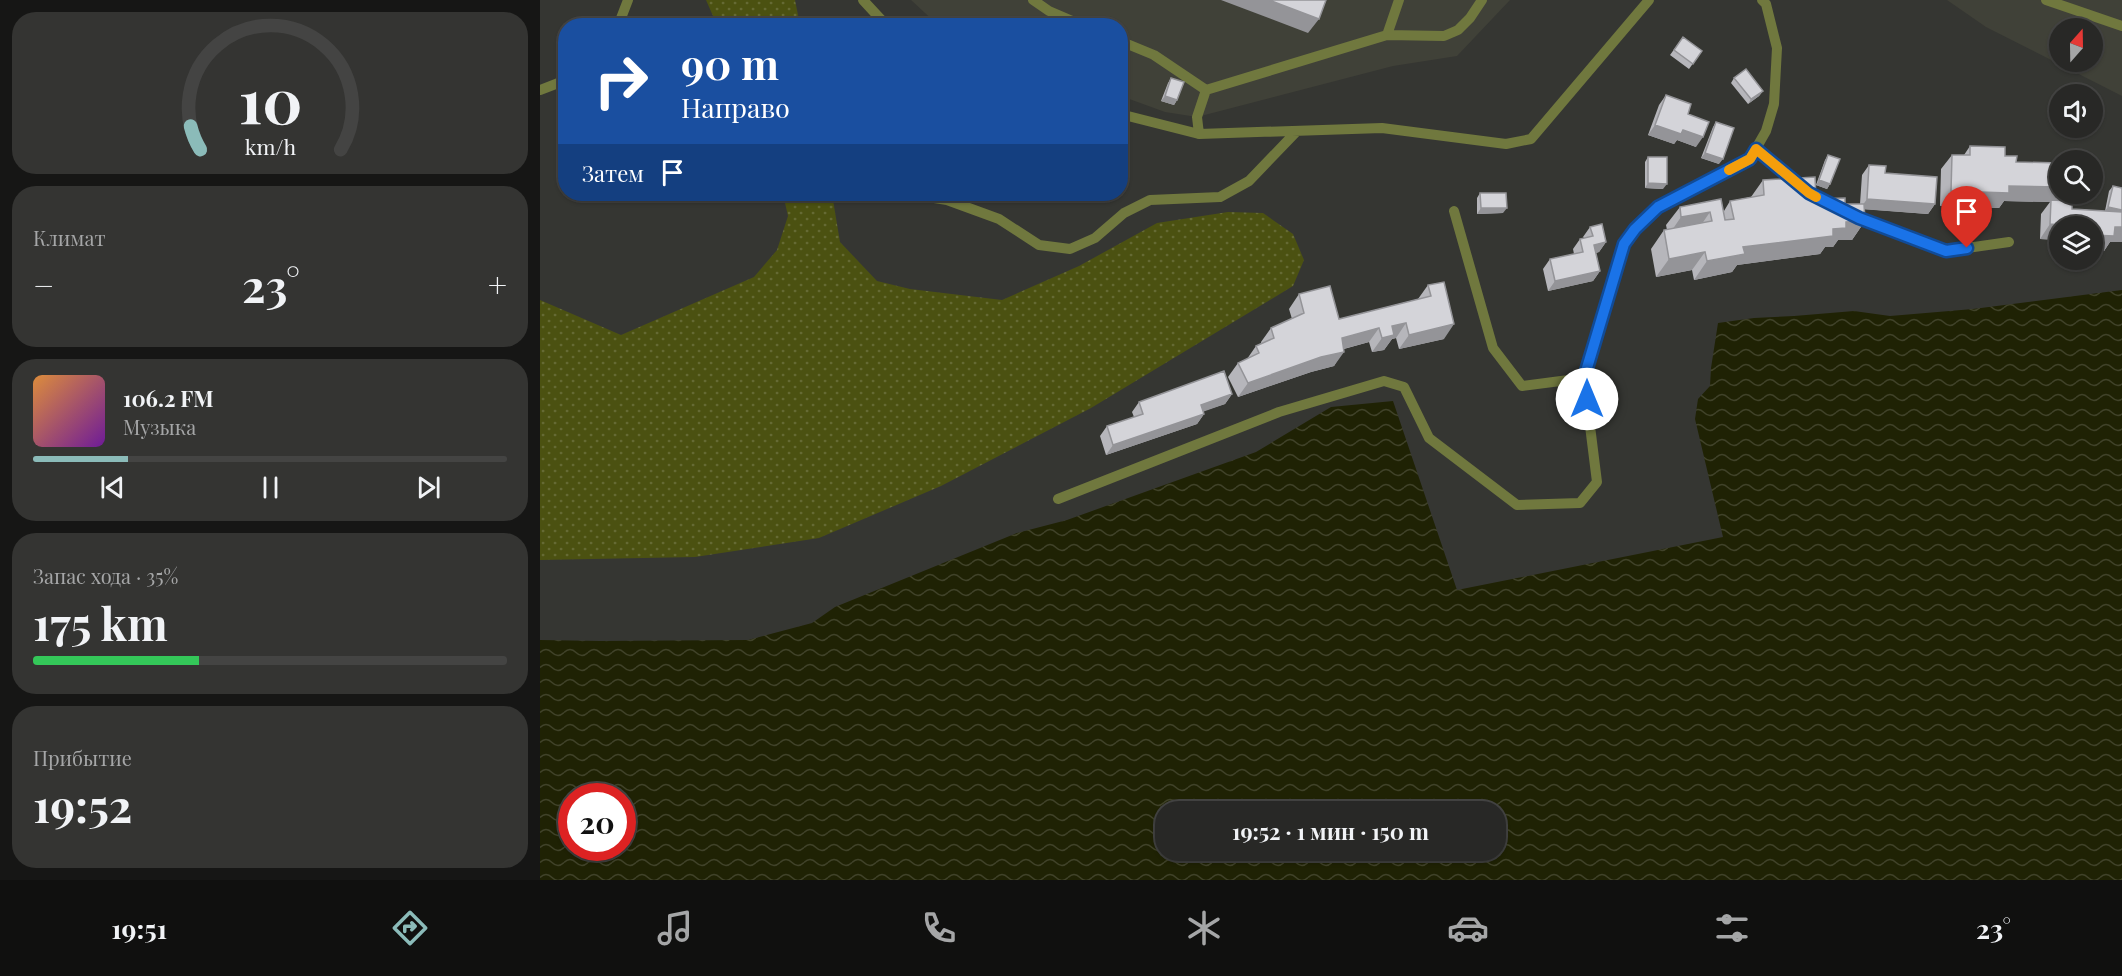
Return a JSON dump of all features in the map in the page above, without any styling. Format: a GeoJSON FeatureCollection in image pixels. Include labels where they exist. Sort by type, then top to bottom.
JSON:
{"type":"FeatureCollection","features":[{"type":"Feature","properties":{"kind":"lane"},"geometry":{"type":"LineString","coordinates":[[621,18],[628,0]]}},
{"type":"Feature","properties":{"kind":"lane"},"geometry":{"type":"LineString","coordinates":[[862,0],[879,18]]}},
{"type":"Feature","properties":{"kind":"lane"},"geometry":{"type":"LineString","coordinates":[[1033,0],[1049,11],[1065,18]]}},
{"type":"Feature","properties":{"kind":"lane"},"geometry":{"type":"LineString","coordinates":[[1387,35],[1399,0]]}},
{"type":"Feature","properties":{"kind":"lane"},"geometry":{"type":"LineString","coordinates":[[1206,90],[1387,35],[1444,36],[1458,30],[1470,18],[1482,0]]}},
{"type":"Feature","properties":{"kind":"lane"},"geometry":{"type":"LineString","coordinates":[[1128,116],[1199,134],[1382,128],[1506,144],[1531,139],[1649,0]]}},
{"type":"Feature","properties":{"kind":"lane"},"geometry":{"type":"LineString","coordinates":[[1058,499],[1280,412],[1384,381],[1404,387],[1429,438],[1517,505],[1580,503],[1597,482],[1584,378],[1624,244],[1635,229],[1658,207],[1750,159],[1766,131],[1774,104],[1777,48],[1767,4],[1762,0]]}},
{"type":"Feature","properties":{"kind":"lane"},"geometry":{"type":"LineString","coordinates":[[2046,0],[2122,26]]}},
{"type":"Feature","properties":{"kind":"lane"},"geometry":{"type":"LineString","coordinates":[[1128,44],[1154,55],[1206,90]]}},
{"type":"Feature","properties":{"kind":"lane"},"geometry":{"type":"LineString","coordinates":[[540,90],[558,83]]}},
{"type":"Feature","properties":{"kind":"lane"},"geometry":{"type":"LineString","coordinates":[[1199,134],[1197,117],[1206,90]]}},
{"type":"Feature","properties":{"kind":"lane"},"geometry":{"type":"LineString","coordinates":[[950,201],[999,219],[1039,245],[1071,249],[1095,238],[1124,213],[1150,200],[1220,197],[1249,181],[1297,131]]}},
{"type":"Feature","properties":{"kind":"lane"},"geometry":{"type":"LineString","coordinates":[[1756,149],[1809,193],[1859,218],[1946,251],[2009,242]]}},
{"type":"Feature","properties":{"kind":"lane"},"geometry":{"type":"LineString","coordinates":[[1454,211],[1493,348],[1522,386],[1584,378]]}},
{"type":"Feature","properties":{"kind":"shaded area"},"geometry":{"type":"Polygon","coordinates":[[[911,0],[1510,0],[1457,56],[1393,66],[1197,117],[1165,112],[1128,99],[1128,18],[930,18],[911,0]]]}},
{"type":"Feature","properties":{"kind":"shaded area"},"geometry":{"type":"Polygon","coordinates":[[[1947,0],[2122,0],[2122,96],[2103,86],[2103,84],[2098,84],[2075,72],[2103,72],[2103,18],[2049,18],[2049,59],[1986,27],[1947,0]]]}},
{"type":"Feature","properties":{"kind":"green space"},"geometry":{"type":"Polygon","coordinates":[[[706,0],[795,0],[799,18],[714,18],[706,0]]]}},
{"type":"Feature","properties":{"kind":"green space"},"geometry":{"type":"Polygon","coordinates":[[[785,201],[833,201],[840,242],[877,281],[910,289],[1002,300],[1079,266],[1157,223],[1228,212],[1263,213],[1293,234],[1304,260],[1293,286],[1091,408],[941,486],[819,538],[695,557],[540,560],[540,300],[621,335],[754,277],[777,250],[788,216],[785,201]]]}},
{"type":"Feature","properties":{"kind":"water"},"geometry":{"type":"Polygon","coordinates":[[[2122,290],[2122,880],[540,880],[540,640],[748,640],[812,623],[835,607],[1017,533],[1067,520],[1256,452],[1331,407],[1393,401],[1457,590],[1723,537],[1695,419],[1698,399],[1710,386],[1718,323],[1754,318],[1854,311],[1890,316],[1973,309],[2122,290]]]}},
{"type":"Feature","properties":{"kind":"building"},"geometry":{"type":"Polygon","coordinates":[[[1269,0],[1326,0],[1319,19],[1269,0]]]}},
{"type":"Feature","properties":{"kind":"building"},"geometry":{"type":"Polygon","coordinates":[[[1683,37],[1702,51],[1693,64],[1674,50],[1683,37]]]}},
{"type":"Feature","properties":{"kind":"building"},"geometry":{"type":"Polygon","coordinates":[[[1746,69],[1763,91],[1751,99],[1734,78],[1746,69]]]}},
{"type":"Feature","properties":{"kind":"building"},"geometry":{"type":"Polygon","coordinates":[[[1171,78],[1184,82],[1177,100],[1165,96],[1171,78]]]}},
{"type":"Feature","properties":{"kind":"building"},"geometry":{"type":"Polygon","coordinates":[[[1666,95],[1691,104],[1688,114],[1709,122],[1703,137],[1683,130],[1681,134],[1655,125],[1666,95]]]}},
{"type":"Feature","properties":{"kind":"building"},"geometry":{"type":"Polygon","coordinates":[[[1716,122],[1734,128],[1723,159],[1705,153],[1716,122]]]}},
{"type":"Feature","properties":{"kind":"building"},"geometry":{"type":"Polygon","coordinates":[[[1970,146],[2005,147],[2005,156],[2017,156],[2016,162],[2049,163],[2049,187],[2009,186],[2009,193],[1951,191],[1952,155],[1970,155],[1970,146]]]}},
{"type":"Feature","properties":{"kind":"building"},"geometry":{"type":"Polygon","coordinates":[[[1828,155],[1840,159],[1830,184],[1819,180],[1828,155]]]}},
{"type":"Feature","properties":{"kind":"building"},"geometry":{"type":"Polygon","coordinates":[[[1648,157],[1667,157],[1667,184],[1648,183],[1648,157]]]}},
{"type":"Feature","properties":{"kind":"building"},"geometry":{"type":"Polygon","coordinates":[[[1869,165],[1886,166],[1885,173],[1937,177],[1935,204],[1867,199],[1869,165]]]}},
{"type":"Feature","properties":{"kind":"building"},"geometry":{"type":"Polygon","coordinates":[[[1815,177],[1816,199],[1845,198],[1845,204],[1864,204],[1865,221],[1846,222],[1846,228],[1833,229],[1833,236],[1743,247],[1745,254],[1707,261],[1705,252],[1669,259],[1664,230],[1712,221],[1710,212],[1681,217],[1680,207],[1721,199],[1725,220],[1734,219],[1730,201],[1764,195],[1763,180],[1815,177]]]}},
{"type":"Feature","properties":{"kind":"building"},"geometry":{"type":"Polygon","coordinates":[[[2113,186],[2122,188],[2122,210],[2108,207],[2113,186]]]}},
{"type":"Feature","properties":{"kind":"building"},"geometry":{"type":"Polygon","coordinates":[[[1480,193],[1506,193],[1507,208],[1481,208],[1480,193]]]}},
{"type":"Feature","properties":{"kind":"building"},"geometry":{"type":"Polygon","coordinates":[[[2051,204],[2072,204],[2072,209],[2122,212],[2122,227],[2115,227],[2114,236],[2103,236],[2103,216],[2050,216],[2051,204]]]}},
{"type":"Feature","properties":{"kind":"building"},"geometry":{"type":"Polygon","coordinates":[[[1602,224],[1606,242],[1594,245],[1600,271],[1555,281],[1550,259],[1583,252],[1580,239],[1593,236],[1590,227],[1602,224]]]}},
{"type":"Feature","properties":{"kind":"building"},"geometry":{"type":"Polygon","coordinates":[[[1444,282],[1454,324],[1409,335],[1406,323],[1392,326],[1394,335],[1382,338],[1379,328],[1342,338],[1344,352],[1321,357],[1248,383],[1238,363],[1259,353],[1256,346],[1274,338],[1271,328],[1304,313],[1299,294],[1330,286],[1339,319],[1431,296],[1428,285],[1444,282]]]}},
{"type":"Feature","properties":{"kind":"building"},"geometry":{"type":"Polygon","coordinates":[[[1224,371],[1232,394],[1201,405],[1204,414],[1113,445],[1107,426],[1143,414],[1139,402],[1224,371]]]}},
{"type":"Feature","properties":{"kind":"slow traffic"},"geometry":{"type":"LineString","coordinates":[[1729,170],[1750,159],[1756,149],[1816,197]]}},
{"type":"Feature","properties":{"kind":"route"},"geometry":{"type":"LineString","coordinates":[[1587,399],[1584,378],[1624,244],[1635,229],[1658,207],[1750,159],[1756,149],[1809,193],[1859,218],[1946,251],[1967,248]]}}]}
